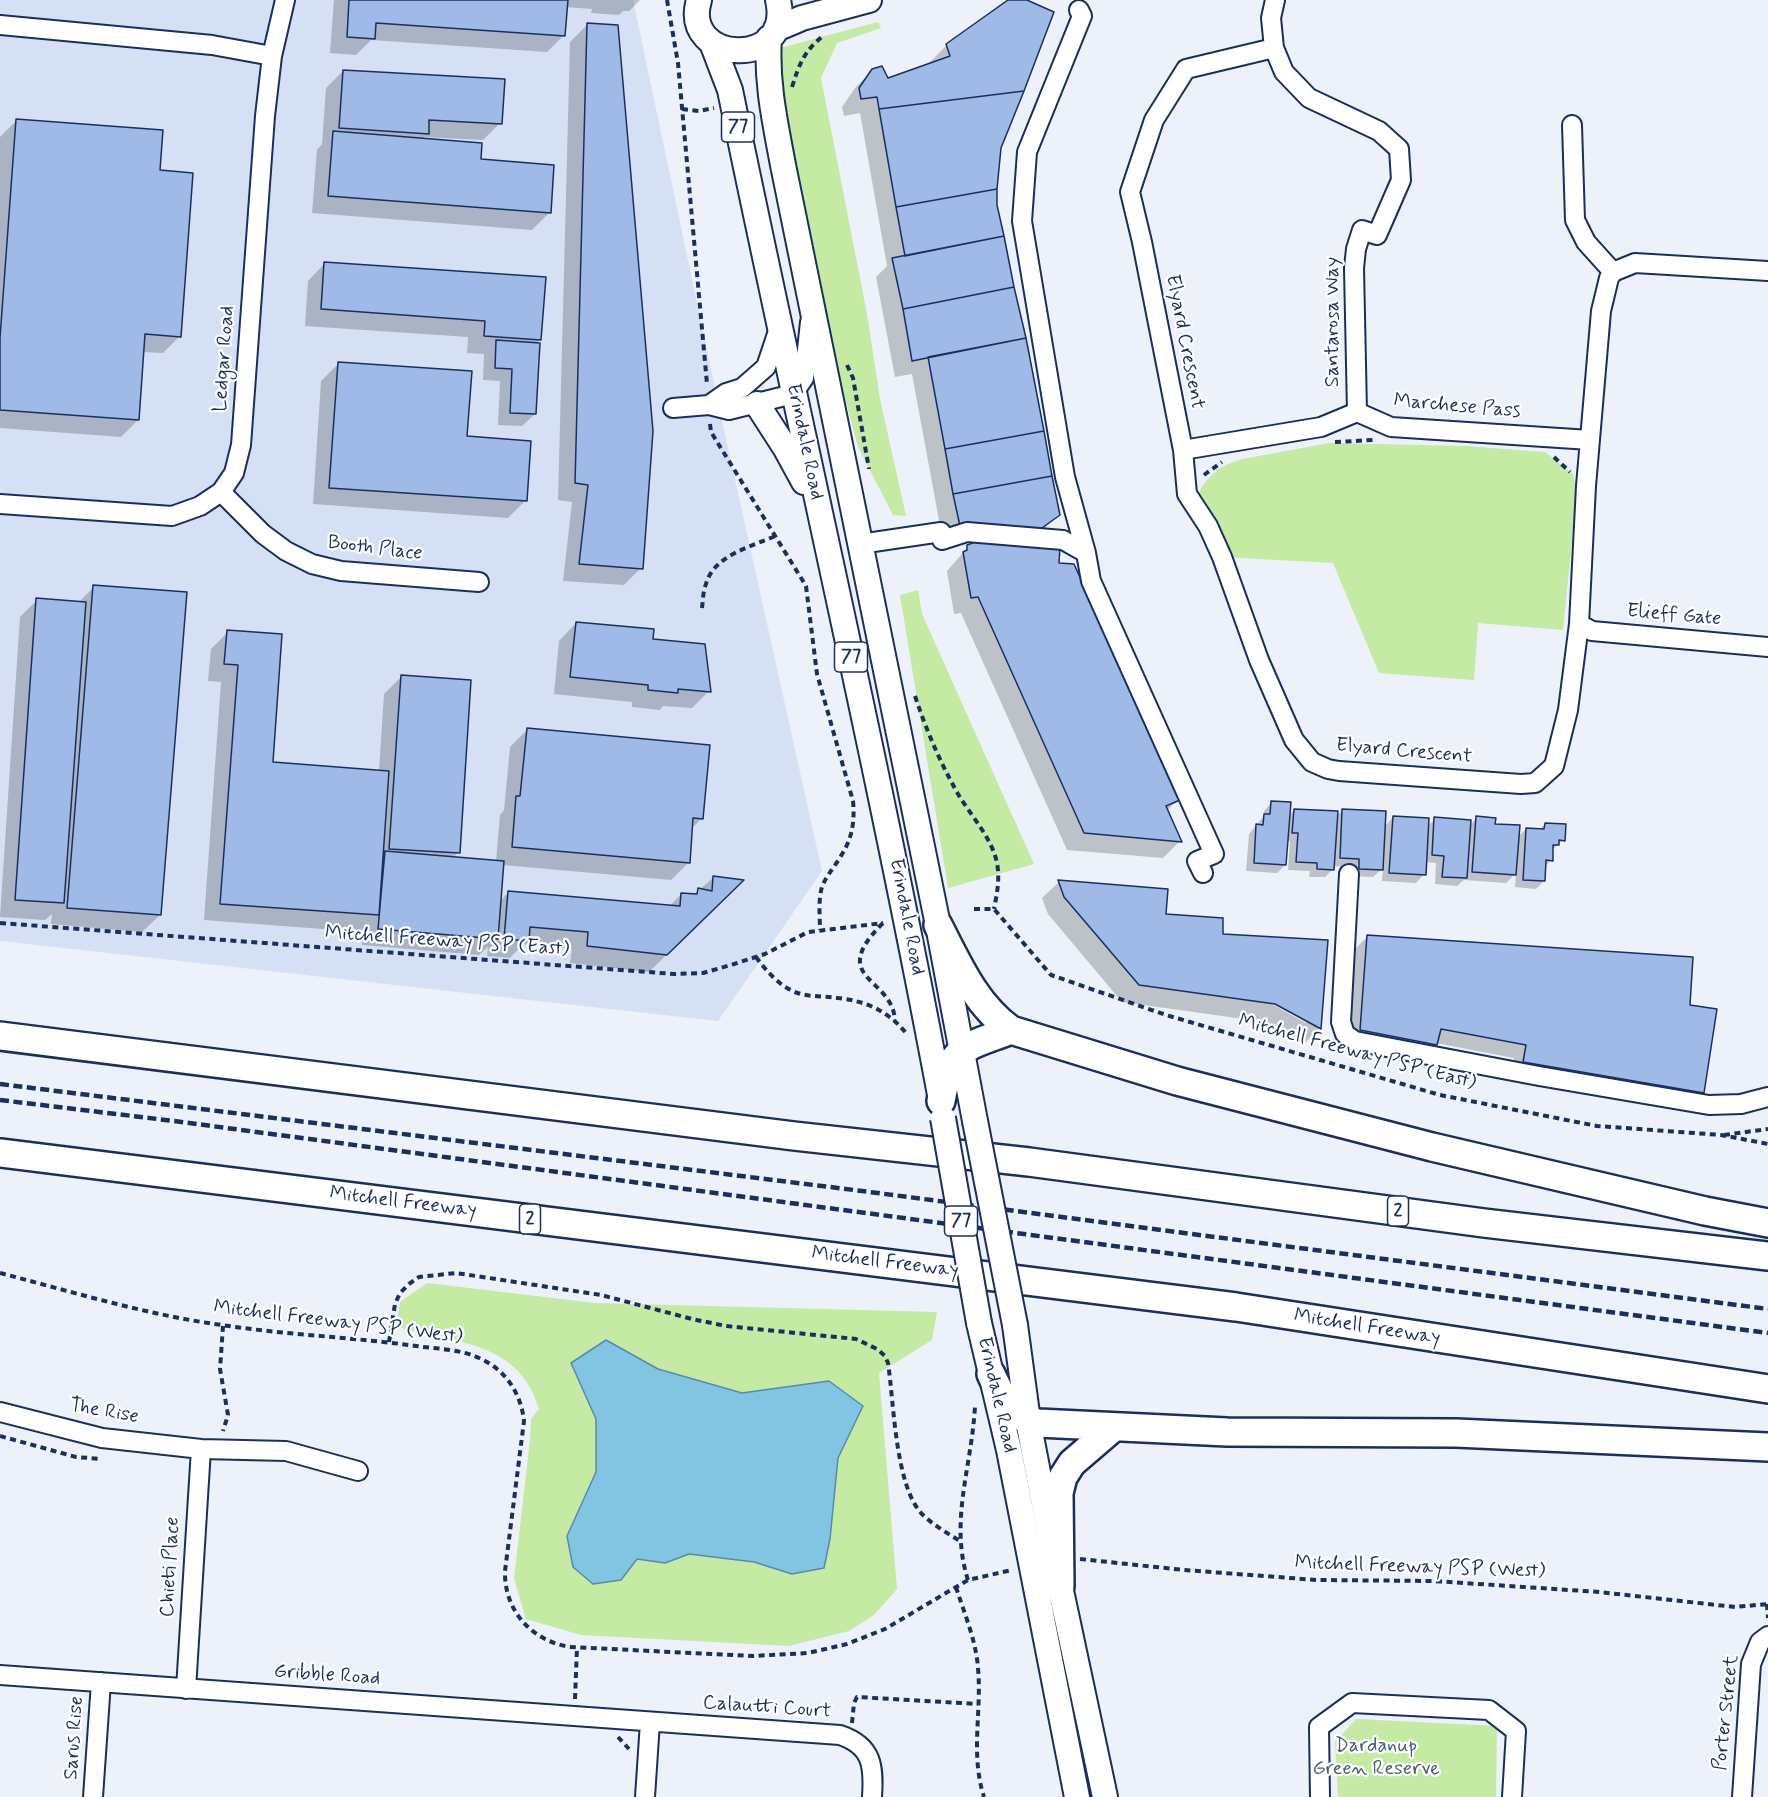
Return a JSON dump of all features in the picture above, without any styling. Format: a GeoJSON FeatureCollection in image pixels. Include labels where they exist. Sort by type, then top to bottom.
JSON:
{"type":"FeatureCollection","features":[{"type":"Feature","properties":{"kind":"highway"},"geometry":{"type":"LineString","coordinates":[[938,925],[975,993],[990,1013],[1011,1030],[1177,1081],[1432,1147],[1705,1211],[1768,1223]]}},
{"type":"Feature","properties":{"kind":"highway"},"geometry":{"type":"LineString","coordinates":[[942,1109],[945,1077],[951,1062],[963,1049],[1011,1030]]}},
{"type":"Feature","properties":{"kind":"highway","name":"2"},"geometry":{"type":"LineString","coordinates":[[0,1036],[794,1136],[1029,1162],[1484,1223],[1768,1256]]}},
{"type":"Feature","properties":{"kind":"highway","name":"Mitchell Freeway"},"geometry":{"type":"LineString","coordinates":[[0,1153],[1236,1307],[1768,1389]]}},
{"type":"Feature","properties":{"kind":"highway"},"geometry":{"type":"LineString","coordinates":[[991,1374],[1008,1406],[1021,1417],[1038,1423],[1227,1432],[1456,1433],[1768,1447]]}},
{"type":"Feature","properties":{"kind":"highway"},"geometry":{"type":"LineString","coordinates":[[1060,1586],[1059,1493],[1063,1477],[1071,1462],[1114,1427]]}},
{"type":"Feature","properties":{"kind":"main road","name":"Erindale Road"},"geometry":{"type":"LineString","coordinates":[[699,0],[697,15],[700,26],[712,43],[730,90],[909,930],[979,1323],[1009,1450],[1077,1797]]}},
{"type":"Feature","properties":{"kind":"main road","name":"Erindale Road"},"geometry":{"type":"LineString","coordinates":[[778,0],[779,18],[772,34],[768,63],[769,89],[956,1024],[963,1049],[1015,1325],[1029,1421],[1060,1586],[1105,1797]]}},
{"type":"Feature","properties":{"kind":"main road"},"geometry":{"type":"LineString","coordinates":[[712,43],[731,52],[742,52],[761,45],[772,34],[818,13],[868,0]]}},
{"type":"Feature","properties":{"kind":"main road"},"geometry":{"type":"LineString","coordinates":[[757,404],[786,449],[819,511]]}},
{"type":"Feature","properties":{"kind":"street","name":"Ledgar Road"},"geometry":{"type":"LineString","coordinates":[[0,504],[172,516],[200,507],[220,492],[234,473],[241,445],[265,116],[272,56],[285,0]]}},
{"type":"Feature","properties":{"kind":"street","name":"Santarosa Way"},"geometry":{"type":"LineString","coordinates":[[1275,0],[1271,18],[1274,48],[1284,72],[1309,98],[1379,131],[1399,149],[1401,180],[1377,235],[1362,230],[1354,258],[1357,412]]}},
{"type":"Feature","properties":{"kind":"street"},"geometry":{"type":"LineString","coordinates":[[1079,10],[1082,16],[1027,152],[1022,221],[1065,477],[1086,553],[1091,581],[1214,854],[1197,861],[1203,873]]}},
{"type":"Feature","properties":{"kind":"street"},"geometry":{"type":"LineString","coordinates":[[0,25],[212,45],[272,56]]}},
{"type":"Feature","properties":{"kind":"street","name":"Elyard Crescent"},"geometry":{"type":"LineString","coordinates":[[1274,48],[1186,69],[1154,120],[1130,192],[1183,450],[1187,494],[1208,526],[1222,557],[1259,660],[1294,740],[1306,756],[1323,768],[1509,783],[1535,783],[1554,766],[1568,710],[1579,624],[1586,486],[1601,311],[1607,283],[1613,272]]}},
{"type":"Feature","properties":{"kind":"street"},"geometry":{"type":"LineString","coordinates":[[1572,125],[1575,220],[1586,242],[1613,272],[1635,263],[1768,271]]}},
{"type":"Feature","properties":{"kind":"street"},"geometry":{"type":"LineString","coordinates":[[673,408],[709,405],[729,410],[793,394],[804,378],[812,309]]}},
{"type":"Feature","properties":{"kind":"street"},"geometry":{"type":"LineString","coordinates":[[709,405],[726,393],[742,388],[766,367],[779,328]]}},
{"type":"Feature","properties":{"kind":"street"},"geometry":{"type":"LineString","coordinates":[[1183,450],[1321,428],[1357,412]]}},
{"type":"Feature","properties":{"kind":"street","name":"Marchese Pass"},"geometry":{"type":"LineString","coordinates":[[1357,412],[1391,427],[1590,440]]}},
{"type":"Feature","properties":{"kind":"street","name":"Booth Place"},"geometry":{"type":"LineString","coordinates":[[220,492],[263,534],[286,551],[312,564],[341,571],[479,582]]}},
{"type":"Feature","properties":{"kind":"street"},"geometry":{"type":"LineString","coordinates":[[860,544],[967,532],[1063,540],[1086,553]]}},
{"type":"Feature","properties":{"kind":"street","name":"Elieff Gate"},"geometry":{"type":"LineString","coordinates":[[1579,624],[1592,631],[1768,647]]}},
{"type":"Feature","properties":{"kind":"street"},"geometry":{"type":"LineString","coordinates":[[1349,874],[1338,915],[1341,1022],[1345,1034],[1354,1041],[1709,1105],[1741,1104],[1768,1098]]}},
{"type":"Feature","properties":{"kind":"street","name":"The Rise"},"geometry":{"type":"LineString","coordinates":[[0,1412],[102,1438],[201,1449],[286,1451],[358,1470]]}},
{"type":"Feature","properties":{"kind":"street","name":"Chieti Place"},"geometry":{"type":"LineString","coordinates":[[186,1689],[201,1449]]}},
{"type":"Feature","properties":{"kind":"street","name":"Porter Street"},"geometry":{"type":"LineString","coordinates":[[1742,1797],[1751,1664],[1760,1642],[1767,1636]]}},
{"type":"Feature","properties":{"kind":"street","name":"Gribble Road"},"geometry":{"type":"LineString","coordinates":[[0,1675],[650,1722]]}},
{"type":"Feature","properties":{"kind":"street","name":"Sarus Rise"},"geometry":{"type":"LineString","coordinates":[[93,1797],[101,1682]]}},
{"type":"Feature","properties":{"kind":"street"},"geometry":{"type":"LineString","coordinates":[[1320,1797],[1319,1727],[1352,1703],[1489,1710],[1516,1731],[1512,1797]]}},
{"type":"Feature","properties":{"kind":"street"},"geometry":{"type":"LineString","coordinates":[[645,1797],[650,1722]]}},
{"type":"Feature","properties":{"kind":"street","name":"Calautti Court"},"geometry":{"type":"LineString","coordinates":[[650,1722],[840,1735],[850,1738],[870,1759],[872,1797]]}},
{"type":"Feature","properties":{"kind":"path"},"geometry":{"type":"LineString","coordinates":[[666,0],[678,63],[711,432],[806,586],[817,674],[853,801],[855,820],[851,837],[827,876],[821,891],[820,930]]}},
{"type":"Feature","properties":{"kind":"path"},"geometry":{"type":"LineString","coordinates":[[790,95],[799,66],[809,46],[828,31]]}},
{"type":"Feature","properties":{"kind":"path"},"geometry":{"type":"LineString","coordinates":[[843,357],[853,378],[869,471]]}},
{"type":"Feature","properties":{"kind":"path"},"geometry":{"type":"LineString","coordinates":[[1329,443],[1375,440]]}},
{"type":"Feature","properties":{"kind":"path"},"geometry":{"type":"LineString","coordinates":[[1554,456],[1586,486]]}},
{"type":"Feature","properties":{"kind":"path"},"geometry":{"type":"LineString","coordinates":[[1198,479],[1228,459]]}},
{"type":"Feature","properties":{"kind":"path"},"geometry":{"type":"LineString","coordinates":[[702,608],[706,583],[720,563],[733,554],[776,536]]}},
{"type":"Feature","properties":{"kind":"path"},"geometry":{"type":"LineString","coordinates":[[911,685],[930,741],[958,795],[987,840],[997,862],[999,888],[994,909],[974,909]]}},
{"type":"Feature","properties":{"kind":"path","name":"Mitchell Freeway PSP (East)"},"geometry":{"type":"LineString","coordinates":[[994,909],[1052,975],[1166,1016],[1440,1095],[1597,1126],[1720,1136],[1768,1144]]}},
{"type":"Feature","properties":{"kind":"path","name":"Mitchell Freeway PSP (East)"},"geometry":{"type":"LineString","coordinates":[[0,923],[674,974],[703,973],[756,957],[808,932],[883,923],[866,941],[860,966],[864,975],[893,1006],[895,1020],[861,1002],[800,994],[783,985],[766,971],[756,957]]}},
{"type":"Feature","properties":{"kind":"path"},"geometry":{"type":"LineString","coordinates":[[1720,1136],[1768,1129]]}},
{"type":"Feature","properties":{"kind":"path","name":"Mitchell Freeway PSP (West)"},"geometry":{"type":"LineString","coordinates":[[0,1273],[155,1313],[223,1326],[389,1342],[476,1356],[498,1370],[515,1390],[522,1408],[524,1428],[505,1571],[506,1586],[511,1604],[521,1620],[535,1634],[552,1643],[570,1647],[753,1656],[808,1653],[847,1644],[885,1629],[968,1580],[1019,1569]]}},
{"type":"Feature","properties":{"kind":"path"},"geometry":{"type":"LineString","coordinates":[[389,1342],[394,1304],[400,1293],[419,1277],[456,1274],[601,1295],[726,1326],[809,1333],[866,1342],[885,1356],[888,1363],[901,1468],[912,1500],[922,1513],[960,1541]]}},
{"type":"Feature","properties":{"kind":"path"},"geometry":{"type":"LineString","coordinates":[[220,1449],[228,1415],[220,1369],[223,1326]]}},
{"type":"Feature","properties":{"kind":"path"},"geometry":{"type":"LineString","coordinates":[[968,1580],[962,1560],[959,1529],[976,1400]]}},
{"type":"Feature","properties":{"kind":"path","name":"Mitchell Freeway PSP (West)"},"geometry":{"type":"LineString","coordinates":[[1077,1559],[1317,1580],[1445,1581],[1599,1592],[1735,1607],[1767,1604]]}},
{"type":"Feature","properties":{"kind":"path"},"geometry":{"type":"LineString","coordinates":[[956,1587],[975,1647],[978,1668],[976,1762],[984,1797]]}},
{"type":"Feature","properties":{"kind":"path"},"geometry":{"type":"LineString","coordinates":[[1767,1604],[1768,1618]]}},
{"type":"Feature","properties":{"kind":"path"},"geometry":{"type":"LineString","coordinates":[[850,1738],[854,1703],[857,1697],[978,1704]]}},
{"type":"Feature","properties":{"kind":"shaded area"},"geometry":{"type":"Polygon","coordinates":[[[0,0],[633,0],[720,412],[822,871],[718,1021],[0,941],[0,0]]]}},
{"type":"Feature","properties":{"kind":"green space"},"geometry":{"type":"Polygon","coordinates":[[[878,22],[881,28],[837,43],[821,78],[867,314],[880,399],[906,516],[893,515],[858,447],[839,376],[778,75],[780,48],[878,22]]]}},
{"type":"Feature","properties":{"kind":"green space"},"geometry":{"type":"Polygon","coordinates":[[[1329,443],[1465,446],[1545,452],[1573,474],[1577,491],[1563,630],[1478,623],[1474,680],[1379,673],[1333,563],[1222,557],[1219,539],[1198,493],[1207,480],[1228,464],[1243,459],[1329,443]]]}},
{"type":"Feature","properties":{"kind":"green space"},"geometry":{"type":"Polygon","coordinates":[[[918,590],[922,614],[1034,864],[948,888],[900,595],[918,590]]]}},
{"type":"Feature","properties":{"kind":"green space"},"geometry":{"type":"Polygon","coordinates":[[[427,1283],[595,1303],[937,1312],[932,1340],[879,1373],[897,1589],[874,1615],[849,1631],[789,1646],[581,1635],[526,1619],[514,1579],[531,1419],[539,1409],[530,1387],[517,1370],[502,1358],[464,1343],[401,1328],[398,1314],[400,1302],[427,1283]]]}},
{"type":"Feature","properties":{"kind":"green space","name":"Dardanup Green Reserve"},"geometry":{"type":"Polygon","coordinates":[[[1356,1719],[1497,1726],[1496,1797],[1338,1797],[1335,1742],[1356,1719]]]}},
{"type":"Feature","properties":{"kind":"water"},"geometry":{"type":"Polygon","coordinates":[[[606,1340],[658,1369],[742,1393],[829,1381],[863,1406],[838,1458],[830,1539],[824,1568],[792,1574],[754,1562],[689,1554],[665,1563],[637,1559],[621,1580],[593,1584],[573,1567],[567,1536],[596,1472],[596,1419],[571,1363],[606,1340]]]}},
{"type":"Feature","properties":{"kind":"building"},"geometry":{"type":"Polygon","coordinates":[[[349,0],[568,0],[565,36],[376,23],[375,39],[347,37],[349,0]]]}},
{"type":"Feature","properties":{"kind":"building"},"geometry":{"type":"Polygon","coordinates":[[[1008,0],[1027,0],[1054,12],[1024,91],[879,109],[877,97],[861,99],[859,88],[872,69],[882,66],[888,78],[950,56],[946,44],[1008,0]]]}},
{"type":"Feature","properties":{"kind":"building"},"geometry":{"type":"Polygon","coordinates":[[[587,23],[618,25],[653,431],[643,569],[579,564],[588,485],[575,483],[587,23]]]}},
{"type":"Feature","properties":{"kind":"building"},"geometry":{"type":"Polygon","coordinates":[[[343,70],[505,79],[502,124],[429,120],[429,134],[339,128],[343,70]]]}},
{"type":"Feature","properties":{"kind":"building"},"geometry":{"type":"Polygon","coordinates":[[[1024,91],[1001,148],[997,189],[896,207],[879,109],[1024,91]]]}},
{"type":"Feature","properties":{"kind":"building"},"geometry":{"type":"Polygon","coordinates":[[[16,119],[163,130],[160,170],[193,173],[181,337],[145,334],[139,420],[0,410],[0,338],[16,119]]]}},
{"type":"Feature","properties":{"kind":"building"},"geometry":{"type":"Polygon","coordinates":[[[333,131],[482,143],[481,159],[554,165],[551,213],[328,196],[333,131]]]}},
{"type":"Feature","properties":{"kind":"building"},"geometry":{"type":"Polygon","coordinates":[[[997,189],[997,205],[1004,236],[905,256],[896,207],[997,189]]]}},
{"type":"Feature","properties":{"kind":"building"},"geometry":{"type":"Polygon","coordinates":[[[1004,236],[1014,287],[903,309],[892,258],[1004,236]]]}},
{"type":"Feature","properties":{"kind":"building"},"geometry":{"type":"Polygon","coordinates":[[[324,262],[546,277],[541,340],[484,336],[485,321],[321,309],[324,262]]]}},
{"type":"Feature","properties":{"kind":"building"},"geometry":{"type":"Polygon","coordinates":[[[1014,287],[1026,338],[912,361],[903,309],[1014,287]]]}},
{"type":"Feature","properties":{"kind":"building"},"geometry":{"type":"Polygon","coordinates":[[[1026,338],[1044,431],[945,449],[928,357],[1026,338]]]}},
{"type":"Feature","properties":{"kind":"building"},"geometry":{"type":"Polygon","coordinates":[[[496,340],[540,343],[536,414],[510,413],[512,369],[495,368],[496,340]]]}},
{"type":"Feature","properties":{"kind":"building"},"geometry":{"type":"Polygon","coordinates":[[[338,362],[472,371],[467,436],[531,441],[527,501],[329,488],[338,362]]]}},
{"type":"Feature","properties":{"kind":"building"},"geometry":{"type":"Polygon","coordinates":[[[1044,431],[1052,476],[953,494],[945,449],[1044,431]]]}},
{"type":"Feature","properties":{"kind":"building"},"geometry":{"type":"Polygon","coordinates":[[[1052,476],[1060,515],[1042,528],[960,526],[953,494],[1052,476]]]}},
{"type":"Feature","properties":{"kind":"building"},"geometry":{"type":"Polygon","coordinates":[[[981,540],[1060,546],[1059,563],[1074,564],[1180,800],[1166,806],[1182,842],[1084,833],[978,597],[971,598],[963,552],[967,550],[967,545],[981,540]]]}},
{"type":"Feature","properties":{"kind":"building"},"geometry":{"type":"Polygon","coordinates":[[[93,585],[187,592],[161,915],[67,908],[93,585]]]}},
{"type":"Feature","properties":{"kind":"building"},"geometry":{"type":"Polygon","coordinates":[[[36,598],[86,602],[64,903],[15,900],[36,598]]]}},
{"type":"Feature","properties":{"kind":"building"},"geometry":{"type":"Polygon","coordinates":[[[576,622],[654,629],[653,639],[705,644],[711,692],[678,689],[678,693],[648,690],[648,685],[570,677],[576,622]]]}},
{"type":"Feature","properties":{"kind":"building"},"geometry":{"type":"Polygon","coordinates":[[[227,630],[282,634],[273,762],[389,771],[379,915],[220,904],[238,665],[224,664],[227,630]]]}},
{"type":"Feature","properties":{"kind":"building"},"geometry":{"type":"Polygon","coordinates":[[[401,675],[471,680],[460,853],[389,849],[401,675]]]}},
{"type":"Feature","properties":{"kind":"building"},"geometry":{"type":"Polygon","coordinates":[[[527,728],[710,745],[703,819],[693,818],[690,863],[512,847],[516,796],[520,796],[527,728]]]}},
{"type":"Feature","properties":{"kind":"building"},"geometry":{"type":"Polygon","coordinates":[[[1271,801],[1291,802],[1286,865],[1254,863],[1256,824],[1263,825],[1264,814],[1270,814],[1271,801]]]}},
{"type":"Feature","properties":{"kind":"building"},"geometry":{"type":"Polygon","coordinates":[[[1294,809],[1338,811],[1334,870],[1317,869],[1317,863],[1296,862],[1298,833],[1292,833],[1294,809]]]}},
{"type":"Feature","properties":{"kind":"building"},"geometry":{"type":"Polygon","coordinates":[[[1342,809],[1386,811],[1383,870],[1359,869],[1359,859],[1340,858],[1342,809]]]}},
{"type":"Feature","properties":{"kind":"building"},"geometry":{"type":"Polygon","coordinates":[[[1393,816],[1429,818],[1426,875],[1389,873],[1393,816]]]}},
{"type":"Feature","properties":{"kind":"building"},"geometry":{"type":"Polygon","coordinates":[[[1476,816],[1496,818],[1495,824],[1520,825],[1516,875],[1472,872],[1476,816]]]}},
{"type":"Feature","properties":{"kind":"building"},"geometry":{"type":"Polygon","coordinates":[[[1434,817],[1471,820],[1467,878],[1442,877],[1444,856],[1432,855],[1434,817]]]}},
{"type":"Feature","properties":{"kind":"building"},"geometry":{"type":"Polygon","coordinates":[[[1545,823],[1566,824],[1565,841],[1559,840],[1559,845],[1553,845],[1553,861],[1546,860],[1545,881],[1523,880],[1526,828],[1544,829],[1545,823]]]}},
{"type":"Feature","properties":{"kind":"building"},"geometry":{"type":"Polygon","coordinates":[[[385,851],[504,861],[498,939],[378,929],[385,851]]]}},
{"type":"Feature","properties":{"kind":"building"},"geometry":{"type":"Polygon","coordinates":[[[713,876],[744,880],[667,955],[587,946],[588,932],[530,927],[529,941],[504,939],[508,891],[680,906],[681,893],[697,894],[698,888],[712,891],[713,876]]]}},
{"type":"Feature","properties":{"kind":"building"},"geometry":{"type":"Polygon","coordinates":[[[1058,880],[1168,889],[1166,914],[1223,918],[1223,934],[1328,940],[1321,1029],[1275,1004],[1139,985],[1064,897],[1058,880]]]}},
{"type":"Feature","properties":{"kind":"building"},"geometry":{"type":"Polygon","coordinates":[[[1367,935],[1693,957],[1690,1005],[1717,1009],[1704,1093],[1523,1062],[1526,1045],[1441,1029],[1437,1045],[1360,1030],[1367,935]]]}},
{"type":"Feature","properties":{"kind":"railway"},"geometry":{"type":"LineString","coordinates":[[0,1084],[862,1191],[1768,1309]]}},
{"type":"Feature","properties":{"kind":"railway"},"geometry":{"type":"LineString","coordinates":[[0,1100],[174,1121],[1768,1333]]}}]}
